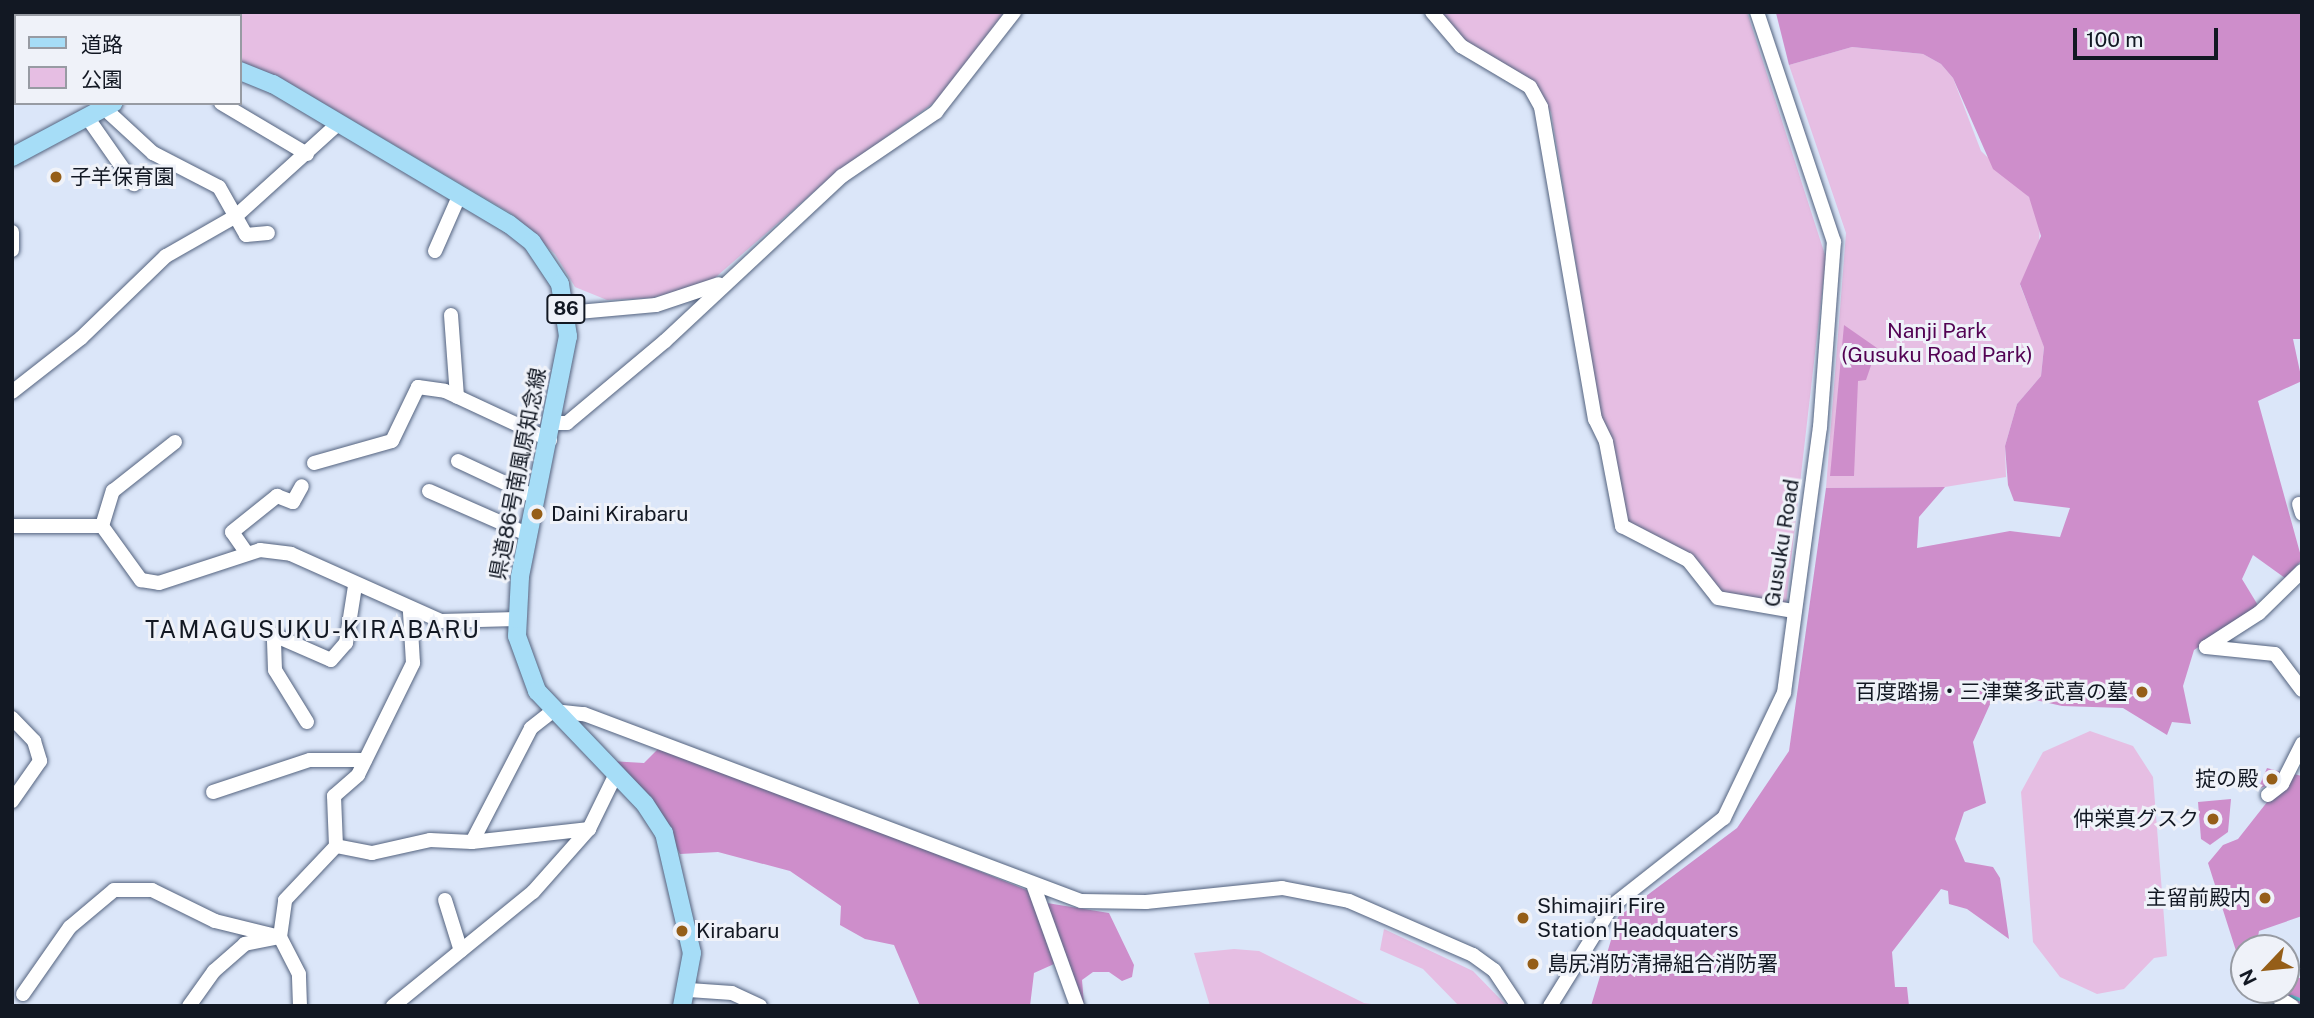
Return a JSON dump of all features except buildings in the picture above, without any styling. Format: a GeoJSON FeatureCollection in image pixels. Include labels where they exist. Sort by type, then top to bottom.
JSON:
{"type":"FeatureCollection","features":[{"type":"Feature","properties":{"kind":"main road","name":"県道86号南風原知念線"},"geometry":{"type":"LineString","coordinates":[[242,72],[339,123],[460,194],[532,242],[560,284],[567,313],[552,431],[529,535],[517,619],[524,665],[553,711],[645,804],[671,851],[692,953],[686,998]]}},
{"type":"Feature","properties":{"kind":"main road"},"geometry":{"type":"LineString","coordinates":[[12,157],[108,106]]}},
{"type":"Feature","properties":{"kind":"street"},"geometry":{"type":"LineString","coordinates":[[314,463],[392,441],[418,387],[457,397],[552,431],[566,423],[842,176],[936,113],[1014,12]]}},
{"type":"Feature","properties":{"kind":"street"},"geometry":{"type":"LineString","coordinates":[[1432,12],[1461,46],[1530,87],[1548,125],[1595,419],[1606,442],[1622,526],[1688,560],[1718,598],[1793,611]]}},
{"type":"Feature","properties":{"kind":"street","name":"Gusuku Road"},"geometry":{"type":"LineString","coordinates":[[1550,1006],[1612,906],[1712,830],[1739,796],[1780,709],[1820,427],[1834,242],[1757,12]]}},
{"type":"Feature","properties":{"kind":"street"},"geometry":{"type":"LineString","coordinates":[[224,105],[307,155]]}},
{"type":"Feature","properties":{"kind":"street"},"geometry":{"type":"LineString","coordinates":[[108,106],[153,153],[205,175],[236,216],[246,235],[268,233]]}},
{"type":"Feature","properties":{"kind":"street"},"geometry":{"type":"LineString","coordinates":[[87,117],[134,184]]}},
{"type":"Feature","properties":{"kind":"street"},"geometry":{"type":"LineString","coordinates":[[12,392],[81,338],[166,256],[236,216],[307,155],[339,123]]}},
{"type":"Feature","properties":{"kind":"street"},"geometry":{"type":"LineString","coordinates":[[435,251],[460,194]]}},
{"type":"Feature","properties":{"kind":"street"},"geometry":{"type":"LineString","coordinates":[[12,232],[12,250]]}},
{"type":"Feature","properties":{"kind":"street"},"geometry":{"type":"LineString","coordinates":[[567,313],[656,305],[723,283]]}},
{"type":"Feature","properties":{"kind":"street"},"geometry":{"type":"LineString","coordinates":[[451,315],[457,397]]}},
{"type":"Feature","properties":{"kind":"street"},"geometry":{"type":"LineString","coordinates":[[102,526],[113,491],[174,442]]}},
{"type":"Feature","properties":{"kind":"street"},"geometry":{"type":"LineString","coordinates":[[458,461],[537,498]]}},
{"type":"Feature","properties":{"kind":"street"},"geometry":{"type":"LineString","coordinates":[[246,552],[232,531],[277,496],[293,502],[302,486]]}},
{"type":"Feature","properties":{"kind":"street"},"geometry":{"type":"LineString","coordinates":[[429,491],[529,535]]}},
{"type":"Feature","properties":{"kind":"street"},"geometry":{"type":"LineString","coordinates":[[12,526],[102,526]]}},
{"type":"Feature","properties":{"kind":"street"},"geometry":{"type":"LineString","coordinates":[[102,526],[141,580],[150,582],[246,552],[292,554],[410,612],[441,621],[517,619]]}},
{"type":"Feature","properties":{"kind":"street"},"geometry":{"type":"LineString","coordinates":[[2302,571],[2259,612],[2206,647],[2274,654],[2302,690]]}},
{"type":"Feature","properties":{"kind":"street"},"geometry":{"type":"LineString","coordinates":[[307,722],[275,670],[274,635],[331,660],[346,643],[355,586]]}},
{"type":"Feature","properties":{"kind":"street"},"geometry":{"type":"LineString","coordinates":[[300,1006],[299,974],[280,937],[285,900],[336,846],[334,796],[365,760],[413,663],[410,612]]}},
{"type":"Feature","properties":{"kind":"street"},"geometry":{"type":"LineString","coordinates":[[472,842],[525,736],[553,711],[643,731],[1034,887],[1099,904],[1314,890],[1473,956],[1494,970],[1518,1006]]}},
{"type":"Feature","properties":{"kind":"street"},"geometry":{"type":"LineString","coordinates":[[12,718],[34,741],[40,761],[12,801]]}},
{"type":"Feature","properties":{"kind":"street"},"geometry":{"type":"LineString","coordinates":[[2267,795],[2282,784],[2302,744]]}},
{"type":"Feature","properties":{"kind":"street"},"geometry":{"type":"LineString","coordinates":[[213,792],[310,760],[365,760]]}},
{"type":"Feature","properties":{"kind":"street"},"geometry":{"type":"LineString","coordinates":[[393,1006],[533,892],[589,829],[617,774]]}},
{"type":"Feature","properties":{"kind":"street"},"geometry":{"type":"LineString","coordinates":[[336,846],[372,853],[430,840],[472,842],[589,829]]}},
{"type":"Feature","properties":{"kind":"street"},"geometry":{"type":"LineString","coordinates":[[1034,887],[1077,1006]]}},
{"type":"Feature","properties":{"kind":"street"},"geometry":{"type":"LineString","coordinates":[[23,994],[70,927],[114,890],[152,890],[215,921],[280,937]]}},
{"type":"Feature","properties":{"kind":"street"},"geometry":{"type":"LineString","coordinates":[[445,900],[461,951]]}},
{"type":"Feature","properties":{"kind":"street"},"geometry":{"type":"LineString","coordinates":[[189,1006],[214,971],[245,944],[280,937]]}},
{"type":"Feature","properties":{"kind":"street"},"geometry":{"type":"LineString","coordinates":[[686,998],[732,993],[760,1006]]}},
{"type":"Feature","properties":{"kind":"green space"},"geometry":{"type":"Polygon","coordinates":[[[12,12],[1004,12],[946,94],[832,176],[709,283],[652,298],[607,300],[575,287],[555,254],[512,214],[279,77],[242,64],[242,14],[14,14],[14,43],[12,12]]]}},
{"type":"Feature","properties":{"kind":"green space"},"geometry":{"type":"Polygon","coordinates":[[[1441,12],[1747,12],[1826,258],[1786,605],[1721,595],[1703,566],[1668,542],[1625,526],[1602,424],[1551,112],[1532,80],[1466,46],[1441,12]]]}},
{"type":"Feature","properties":{"kind":"green space","name":"Nanji Park (Gusuku Road Park)"},"geometry":{"type":"Polygon","coordinates":[[[1852,47],[1923,54],[1941,64],[1953,78],[1981,151],[2029,197],[2040,219],[2039,248],[2020,285],[2044,346],[2041,376],[2017,404],[2005,446],[2006,477],[1945,487],[1826,488],[1846,233],[1789,65],[1852,47]]]}},
{"type":"Feature","properties":{"kind":"green space"},"geometry":{"type":"Polygon","coordinates":[[[2090,731],[2133,746],[2153,777],[2167,956],[2154,958],[2124,989],[2097,994],[2060,977],[2033,942],[2021,792],[2043,752],[2090,731]]]}},
{"type":"Feature","properties":{"kind":"green space"},"geometry":{"type":"Polygon","coordinates":[[[1384,929],[1473,971],[1507,1006],[1459,1006],[1423,969],[1380,950],[1384,929]]]}},
{"type":"Feature","properties":{"kind":"green space"},"geometry":{"type":"Polygon","coordinates":[[[1234,949],[1259,951],[1364,1003],[1386,1006],[1210,1006],[1194,953],[1234,949]]]}},
{"type":"Feature","properties":{"kind":"shaded area"},"geometry":{"type":"Polygon","coordinates":[[[2302,12],[2302,339],[2293,339],[2302,381],[2258,401],[2302,560],[2285,578],[2253,555],[2242,579],[2259,607],[2194,650],[2183,686],[2191,724],[2172,722],[2167,735],[2123,708],[2062,706],[1996,691],[1973,742],[1986,803],[1964,812],[1955,839],[1965,862],[1993,867],[2000,878],[2009,939],[1967,909],[1949,904],[1948,891],[1941,889],[1892,952],[1895,987],[1907,987],[1909,1006],[1591,1006],[1618,917],[1737,828],[1789,751],[1826,488],[1945,487],[1919,517],[1917,548],[2010,531],[2060,537],[2070,508],[2014,501],[2008,485],[2005,446],[2017,404],[2041,376],[2044,347],[2020,284],[2041,236],[2029,197],[1993,169],[1953,78],[1941,64],[1923,54],[1852,47],[1789,65],[1776,13],[2302,12]]]}},
{"type":"Feature","properties":{"kind":"shaded area"},"geometry":{"type":"Polygon","coordinates":[[[1844,325],[1877,348],[1866,380],[1858,381],[1854,476],[1830,476],[1844,325]]]}},
{"type":"Feature","properties":{"kind":"shaded area"},"geometry":{"type":"Polygon","coordinates":[[[662,745],[1029,891],[1054,964],[1034,973],[1030,1006],[920,1006],[894,945],[865,939],[840,925],[841,906],[790,871],[718,852],[680,854],[652,803],[610,761],[644,763],[662,745]]]}},
{"type":"Feature","properties":{"kind":"shaded area"},"geometry":{"type":"Polygon","coordinates":[[[2267,768],[2282,772],[2279,781],[2258,789],[2267,768]]]}},
{"type":"Feature","properties":{"kind":"shaded area"},"geometry":{"type":"Polygon","coordinates":[[[2290,773],[2302,776],[2302,916],[2259,931],[2258,934],[2231,934],[2208,863],[2223,845],[2238,839],[2290,773]]]}},
{"type":"Feature","properties":{"kind":"shaded area"},"geometry":{"type":"Polygon","coordinates":[[[2231,799],[2228,832],[2210,845],[2201,839],[2198,802],[2231,799]]]}},
{"type":"Feature","properties":{"kind":"shaded area"},"geometry":{"type":"Polygon","coordinates":[[[1047,903],[1109,913],[1134,965],[1132,977],[1122,981],[1109,972],[1093,972],[1082,980],[1084,1004],[1047,903]]]}},
{"type":"Feature","properties":{"kind":"place","name":"子羊保育園"},"geometry":{"type":"Point","coordinates":[56,177]}},
{"type":"Feature","properties":{"kind":"place","name":"Daini Kirabaru"},"geometry":{"type":"Point","coordinates":[537,514]}},
{"type":"Feature","properties":{"kind":"place","name":"百度踏揚・三津葉多武喜の墓"},"geometry":{"type":"Point","coordinates":[2142,692]}},
{"type":"Feature","properties":{"kind":"place","name":"掟の殿"},"geometry":{"type":"Point","coordinates":[2272,779]}},
{"type":"Feature","properties":{"kind":"place","name":"仲栄真グスク"},"geometry":{"type":"Point","coordinates":[2213,819]}},
{"type":"Feature","properties":{"kind":"place","name":"主留前殿内"},"geometry":{"type":"Point","coordinates":[2265,898]}},
{"type":"Feature","properties":{"kind":"place","name":"Shimajiri Fire Station Headquaters"},"geometry":{"type":"Point","coordinates":[1523,918]}},
{"type":"Feature","properties":{"kind":"place","name":"Kirabaru"},"geometry":{"type":"Point","coordinates":[682,931]}},
{"type":"Feature","properties":{"kind":"place","name":"島尻消防清掃組合消防署"},"geometry":{"type":"Point","coordinates":[1533,964]}},
{"type":"Feature","properties":{"kind":"district","name":"TAMAGUSUKU-KIRABARU"},"geometry":{"type":"Point","coordinates":[313,630]}}]}
